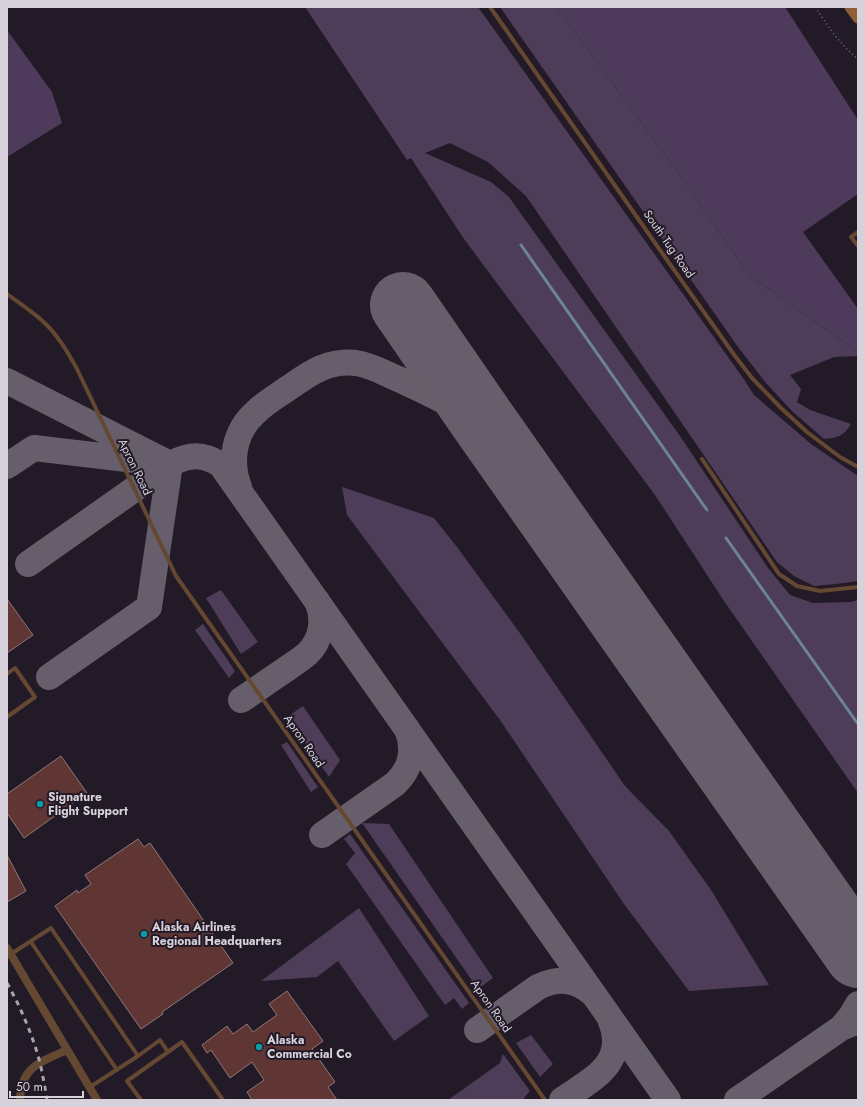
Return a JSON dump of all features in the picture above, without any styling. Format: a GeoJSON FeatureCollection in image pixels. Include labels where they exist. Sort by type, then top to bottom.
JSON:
{"type":"FeatureCollection","features":[{"type":"Feature","properties":{"kind":"main road"},"geometry":{"type":"LineString","coordinates":[[850,7],[858,18]]}},
{"type":"Feature","properties":{"kind":"street"},"geometry":{"type":"LineString","coordinates":[[9,951],[97,1100]]}},
{"type":"Feature","properties":{"kind":"street"},"geometry":{"type":"LineString","coordinates":[[20,1100],[24,1078],[28,1072],[40,1062],[67,1050]]}},
{"type":"Feature","properties":{"kind":"lane","name":"South Tug Road"},"geometry":{"type":"LineString","coordinates":[[490,7],[660,250],[752,378],[807,432],[840,457],[858,467]]}},
{"type":"Feature","properties":{"kind":"lane"},"geometry":{"type":"LineString","coordinates":[[858,232],[851,237],[858,246]]}},
{"type":"Feature","properties":{"kind":"lane","name":"Apron Road"},"geometry":{"type":"LineString","coordinates":[[7,294],[32,312],[52,331],[65,348],[79,374],[176,576],[545,1100]]}},
{"type":"Feature","properties":{"kind":"lane"},"geometry":{"type":"LineString","coordinates":[[702,459],[779,574],[797,586],[820,592],[858,587]]}},
{"type":"Feature","properties":{"kind":"lane"},"geometry":{"type":"LineString","coordinates":[[7,674],[15,668],[35,697],[7,717]]}},
{"type":"Feature","properties":{"kind":"lane"},"geometry":{"type":"LineString","coordinates":[[9,951],[31,942],[51,928],[138,1056]]}},
{"type":"Feature","properties":{"kind":"lane"},"geometry":{"type":"LineString","coordinates":[[31,942],[117,1070]]}},
{"type":"Feature","properties":{"kind":"lane"},"geometry":{"type":"LineString","coordinates":[[89,1088],[160,1040],[168,1052]]}},
{"type":"Feature","properties":{"kind":"lane"},"geometry":{"type":"LineString","coordinates":[[141,1100],[127,1081],[182,1042],[223,1100]]}},
{"type":"Feature","properties":{"kind":"path"},"geometry":{"type":"LineString","coordinates":[[815,7],[836,37],[858,59]]}},
{"type":"Feature","properties":{"kind":"shaded area"},"geometry":{"type":"Polygon","coordinates":[[[305,7],[478,7],[754,395],[811,444],[858,476],[858,581],[814,586],[794,576],[777,562],[526,196],[488,162],[450,143],[425,153],[491,182],[509,197],[680,436],[768,568],[790,595],[813,603],[851,602],[858,600],[858,793],[724,601],[655,495],[464,239],[411,158],[407,160],[305,7]]]}},
{"type":"Feature","properties":{"kind":"shaded area"},"geometry":{"type":"Polygon","coordinates":[[[500,7],[557,7],[684,181],[749,275],[858,352],[858,356],[834,357],[790,375],[801,389],[797,402],[810,410],[851,424],[843,434],[833,438],[824,439],[793,412],[766,383],[738,347],[500,7]]]}},
{"type":"Feature","properties":{"kind":"shaded area"},"geometry":{"type":"Polygon","coordinates":[[[557,7],[785,7],[858,120],[858,194],[803,232],[858,309],[858,352],[749,275],[684,181],[557,7]]]}},
{"type":"Feature","properties":{"kind":"shaded area"},"geometry":{"type":"Polygon","coordinates":[[[7,30],[52,92],[62,123],[7,157],[7,30]]]}},
{"type":"Feature","properties":{"kind":"shaded area"},"geometry":{"type":"Polygon","coordinates":[[[342,487],[434,518],[522,636],[625,786],[669,831],[711,890],[769,985],[689,991],[624,904],[500,720],[347,515],[342,487]]]}},
{"type":"Feature","properties":{"kind":"shaded area"},"geometry":{"type":"Polygon","coordinates":[[[221,590],[258,642],[241,654],[206,598],[221,590]]]}},
{"type":"Feature","properties":{"kind":"shaded area"},"geometry":{"type":"Polygon","coordinates":[[[203,624],[235,671],[229,678],[195,630],[203,624]]]}},
{"type":"Feature","properties":{"kind":"shaded area"},"geometry":{"type":"Polygon","coordinates":[[[303,706],[340,760],[329,777],[287,717],[303,706]]]}},
{"type":"Feature","properties":{"kind":"shaded area"},"geometry":{"type":"Polygon","coordinates":[[[287,742],[318,787],[311,792],[281,745],[287,742]]]}},
{"type":"Feature","properties":{"kind":"shaded area"},"geometry":{"type":"Polygon","coordinates":[[[362,823],[389,824],[493,978],[478,989],[362,823]]]}},
{"type":"Feature","properties":{"kind":"shaded area"},"geometry":{"type":"Polygon","coordinates":[[[350,834],[469,1003],[462,1009],[454,998],[445,1005],[346,864],[355,853],[344,839],[350,834]]]}},
{"type":"Feature","properties":{"kind":"shaded area"},"geometry":{"type":"Polygon","coordinates":[[[359,908],[429,1016],[394,1041],[338,961],[317,977],[261,981],[359,908]]]}},
{"type":"Feature","properties":{"kind":"shaded area"},"geometry":{"type":"Polygon","coordinates":[[[531,1035],[553,1064],[540,1077],[516,1043],[531,1035]]]}},
{"type":"Feature","properties":{"kind":"shaded area"},"geometry":{"type":"Polygon","coordinates":[[[503,1054],[530,1091],[524,1098],[526,1100],[448,1100],[500,1063],[503,1054]]]}},
{"type":"Feature","properties":{"kind":"building"},"geometry":{"type":"Polygon","coordinates":[[[7,599],[33,635],[7,653],[7,599]]]}},
{"type":"Feature","properties":{"kind":"building","name":"Signature Flight Support"},"geometry":{"type":"Polygon","coordinates":[[[61,756],[87,793],[24,838],[7,813],[7,794],[61,756]]]}},
{"type":"Feature","properties":{"kind":"building","name":"Alaska Airlines Regional Headquarters"},"geometry":{"type":"Polygon","coordinates":[[[138,839],[144,847],[150,843],[233,963],[162,1012],[163,1014],[141,1029],[55,906],[77,890],[78,893],[91,884],[85,875],[138,839]]]}},
{"type":"Feature","properties":{"kind":"building"},"geometry":{"type":"Polygon","coordinates":[[[7,855],[26,891],[7,902],[7,855]]]}},
{"type":"Feature","properties":{"kind":"building","name":"Alaska Commercial Co"},"geometry":{"type":"Polygon","coordinates":[[[287,991],[323,1041],[312,1049],[335,1082],[328,1087],[337,1100],[252,1100],[247,1092],[264,1080],[252,1062],[230,1078],[211,1050],[207,1053],[202,1045],[227,1026],[233,1034],[247,1024],[253,1032],[277,1015],[269,1004],[287,991]]]}},
{"type":"Feature","properties":{"kind":"waterway"},"geometry":{"type":"LineString","coordinates":[[521,245],[707,510]]}},
{"type":"Feature","properties":{"kind":"waterway"},"geometry":{"type":"LineString","coordinates":[[726,538],[858,724]]}},
{"type":"Feature","properties":{"kind":"taxiway"},"geometry":{"type":"LineString","coordinates":[[239,487],[234,467],[234,457],[238,437],[243,428],[263,406],[295,383],[311,373],[327,366],[356,363],[371,367],[418,388],[483,421]]}},
{"type":"Feature","properties":{"kind":"taxiway"},"geometry":{"type":"LineString","coordinates":[[7,381],[170,464]]}},
{"type":"Feature","properties":{"kind":"taxiway"},"geometry":{"type":"LineString","coordinates":[[7,466],[34,448],[152,462]]}},
{"type":"Feature","properties":{"kind":"taxiway"},"geometry":{"type":"LineString","coordinates":[[28,564],[170,464],[184,458],[196,456],[208,458],[221,465],[668,1100]]}},
{"type":"Feature","properties":{"kind":"taxiway"},"geometry":{"type":"LineString","coordinates":[[49,677],[149,607],[170,464]]}},
{"type":"Feature","properties":{"kind":"taxiway"},"geometry":{"type":"LineString","coordinates":[[241,700],[301,659],[312,648],[321,629],[321,615],[317,601]]}},
{"type":"Feature","properties":{"kind":"taxiway"},"geometry":{"type":"LineString","coordinates":[[322,835],[395,784],[405,772],[411,751],[411,744],[407,729]]}},
{"type":"Feature","properties":{"kind":"taxiway"},"geometry":{"type":"LineString","coordinates":[[854,949],[858,960]]}},
{"type":"Feature","properties":{"kind":"taxiway"},"geometry":{"type":"LineString","coordinates":[[477,1030],[538,987],[545,984],[567,981],[580,985],[593,994]]}},
{"type":"Feature","properties":{"kind":"taxiway"},"geometry":{"type":"LineString","coordinates":[[858,1004],[851,1016],[841,1028],[858,1021]]}},
{"type":"Feature","properties":{"kind":"taxiway"},"geometry":{"type":"LineString","coordinates":[[562,1100],[595,1077],[611,1058],[615,1047],[615,1034],[610,1019]]}},
{"type":"Feature","properties":{"kind":"taxiway"},"geometry":{"type":"LineString","coordinates":[[737,1100],[841,1028]]}},
{"type":"Feature","properties":{"kind":"runway"},"geometry":{"type":"LineString","coordinates":[[403,305],[858,955]]}},
{"type":"Feature","properties":{"kind":"railway"},"geometry":{"type":"LineString","coordinates":[[7,983],[22,1012],[34,1043],[40,1063],[47,1100]]}},
{"type":"Feature","properties":{"kind":"place","name":"Signature Flight Support"},"geometry":{"type":"Point","coordinates":[40,804]}},
{"type":"Feature","properties":{"kind":"place","name":"Alaska Airlines Regional Headquarters"},"geometry":{"type":"Point","coordinates":[144,934]}},
{"type":"Feature","properties":{"kind":"place","name":"Alaska Commercial Co"},"geometry":{"type":"Point","coordinates":[259,1047]}}]}
